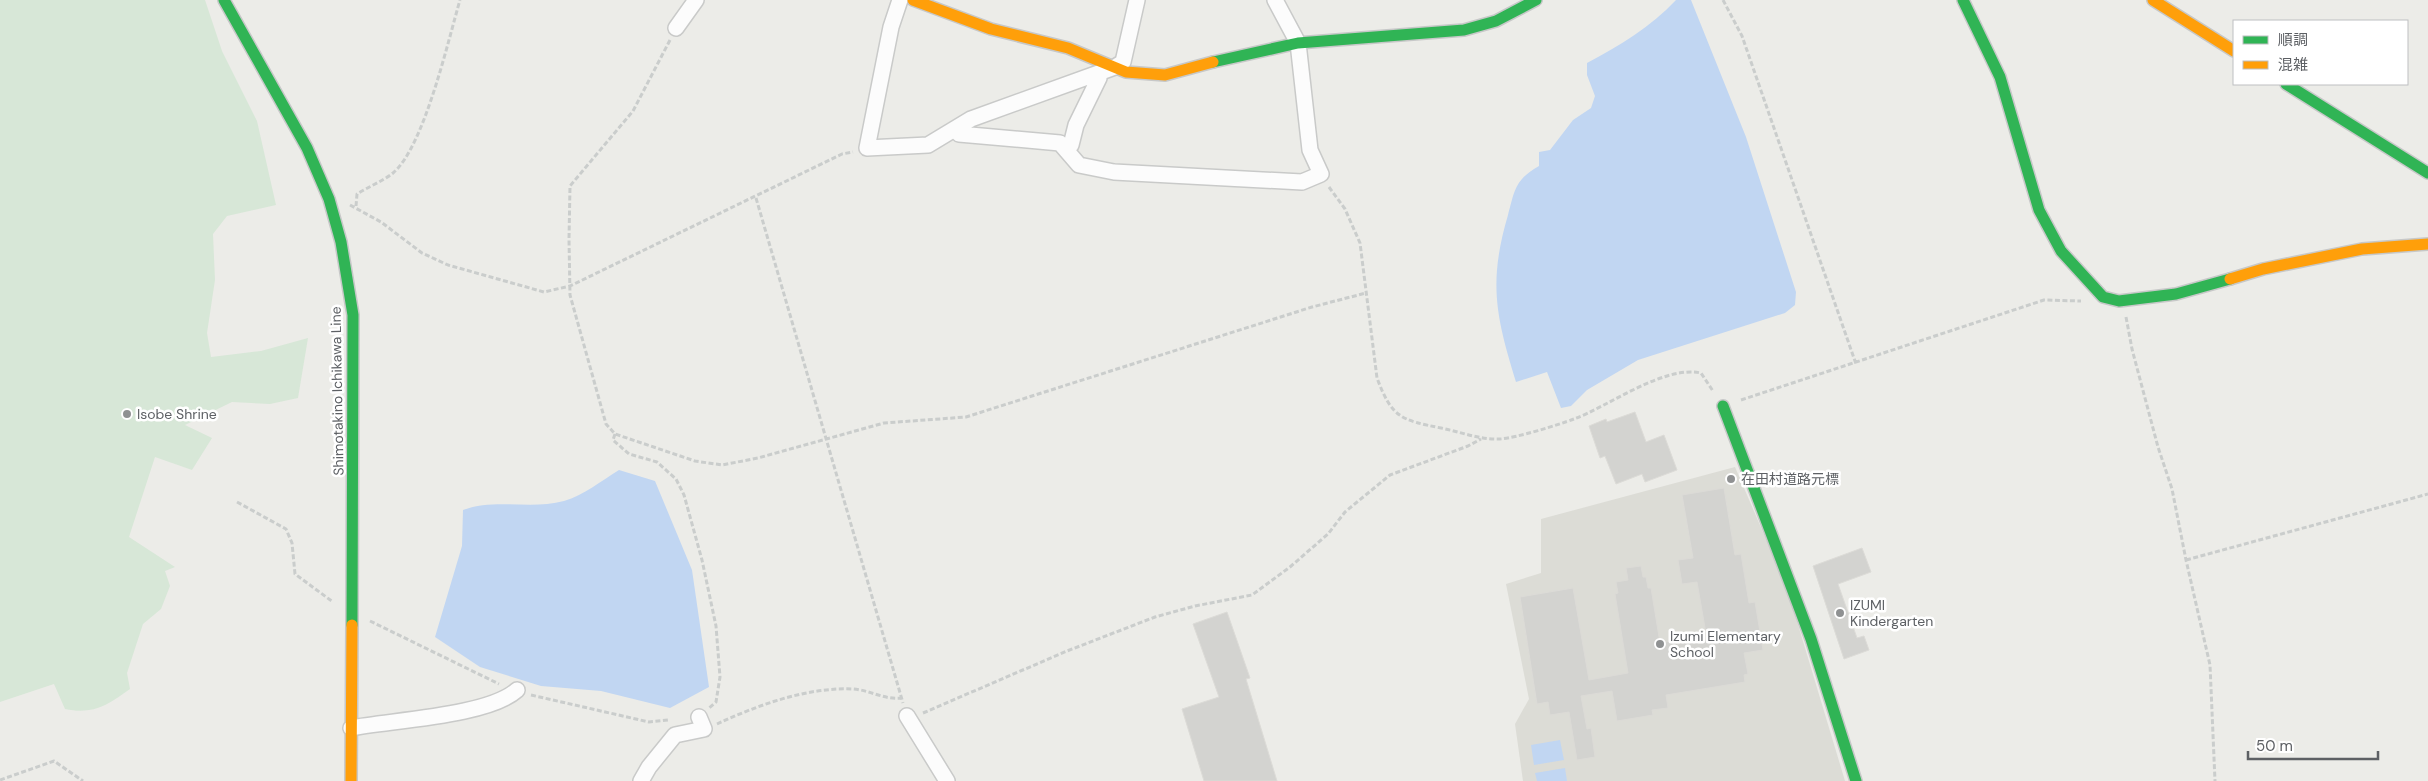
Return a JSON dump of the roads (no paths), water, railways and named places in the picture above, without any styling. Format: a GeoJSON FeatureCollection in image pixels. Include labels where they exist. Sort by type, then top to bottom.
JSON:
{"type":"FeatureCollection","features":[{"type":"Feature","properties":{"kind":"street","name":"Shimotakino Ichikawa Line"},"geometry":{"type":"LineString","coordinates":[[224,0],[307,148],[330,201],[345,264],[353,315],[351,781]]}},
{"type":"Feature","properties":{"kind":"street"},"geometry":{"type":"LineString","coordinates":[[676,28],[696,0]]}},
{"type":"Feature","properties":{"kind":"street"},"geometry":{"type":"LineString","coordinates":[[900,0],[891,27],[867,148],[928,145],[971,119],[1115,67],[1123,62],[1137,0]]}},
{"type":"Feature","properties":{"kind":"street"},"geometry":{"type":"LineString","coordinates":[[913,0],[991,29],[1068,48],[1126,72],[1165,75],[1244,54],[1298,43],[1464,30],[1496,21],[1536,0]]}},
{"type":"Feature","properties":{"kind":"street"},"geometry":{"type":"LineString","coordinates":[[955,129],[959,134],[1060,143],[1079,165],[1114,172],[1302,182],[1321,174],[1310,150],[1298,43],[1275,0]]}},
{"type":"Feature","properties":{"kind":"street"},"geometry":{"type":"LineString","coordinates":[[1963,0],[2000,77],[2039,210],[2061,251],[2104,297],[2123,300],[2176,294],[2264,269],[2362,249],[2428,244]]}},
{"type":"Feature","properties":{"kind":"street"},"geometry":{"type":"LineString","coordinates":[[2153,0],[2233,50]]}},
{"type":"Feature","properties":{"kind":"street"},"geometry":{"type":"LineString","coordinates":[[1066,149],[1070,145],[1076,125],[1099,78],[1098,73]]}},
{"type":"Feature","properties":{"kind":"street"},"geometry":{"type":"LineString","coordinates":[[2288,85],[2428,173]]}},
{"type":"Feature","properties":{"kind":"street"},"geometry":{"type":"LineString","coordinates":[[1723,406],[1811,639],[1856,781]]}},
{"type":"Feature","properties":{"kind":"street"},"geometry":{"type":"LineString","coordinates":[[351,728],[470,710],[508,698],[517,690]]}},
{"type":"Feature","properties":{"kind":"street"},"geometry":{"type":"LineString","coordinates":[[907,716],[947,781]]}},
{"type":"Feature","properties":{"kind":"street"},"geometry":{"type":"LineString","coordinates":[[641,781],[648,767],[675,735],[702,723]]}},
{"type":"Feature","properties":{"kind":"water"},"geometry":{"type":"Polygon","coordinates":[[[1676,0],[1691,0],[1746,137],[1796,292],[1795,305],[1785,313],[1638,360],[1587,390],[1571,406],[1561,408],[1547,372],[1516,382],[1499,318],[1496,280],[1498,260],[1512,198],[1520,181],[1539,166],[1539,152],[1550,150],[1573,120],[1591,108],[1595,96],[1587,75],[1587,63],[1634,35],[1656,19],[1676,0]]]}},
{"type":"Feature","properties":{"kind":"water"},"geometry":{"type":"Polygon","coordinates":[[[619,470],[655,481],[692,570],[709,687],[670,708],[601,691],[541,686],[480,667],[435,637],[462,546],[463,510],[488,505],[539,505],[564,501],[585,491],[619,470]]]}},
{"type":"Feature","properties":{"kind":"water"},"geometry":{"type":"Polygon","coordinates":[[[1560,740],[1564,760],[1534,765],[1531,745],[1560,740]]]}},
{"type":"Feature","properties":{"kind":"water"},"geometry":{"type":"Polygon","coordinates":[[[1565,768],[1567,781],[1537,781],[1535,773],[1565,768]]]}},
{"type":"Feature","properties":{"kind":"place","name":"Isobe Shrine"},"geometry":{"type":"Point","coordinates":[127,414]}},
{"type":"Feature","properties":{"kind":"place","name":"在田村道路元標"},"geometry":{"type":"Point","coordinates":[1731,479]}},
{"type":"Feature","properties":{"kind":"place","name":"IZUMI Kindergarten"},"geometry":{"type":"Point","coordinates":[1840,613]}},
{"type":"Feature","properties":{"kind":"place","name":"Izumi Elementary School"},"geometry":{"type":"Point","coordinates":[1660,644]}}]}
